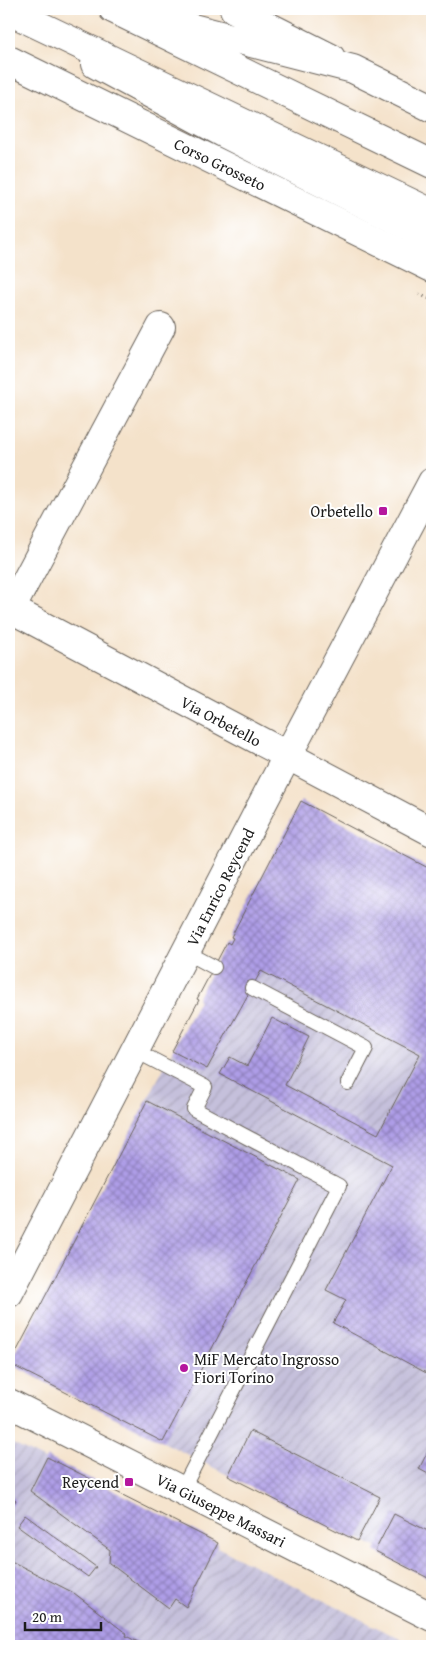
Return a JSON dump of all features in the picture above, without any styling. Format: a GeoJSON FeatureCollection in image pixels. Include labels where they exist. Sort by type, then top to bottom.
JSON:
{"type":"FeatureCollection","features":[{"type":"Feature","properties":{"kind":"street"},"geometry":{"type":"LineString","coordinates":[[113,9],[432,164]]}},
{"type":"Feature","properties":{"kind":"street"},"geometry":{"type":"LineString","coordinates":[[122,9],[176,25],[353,68]]}},
{"type":"Feature","properties":{"kind":"street"},"geometry":{"type":"LineString","coordinates":[[234,9],[432,108]]}},
{"type":"Feature","properties":{"kind":"street","name":"Corso Grosseto"},"geometry":{"type":"LineString","coordinates":[[19,16],[432,213]]}},
{"type":"Feature","properties":{"kind":"street","name":"Corso Grosseto"},"geometry":{"type":"LineString","coordinates":[[19,16],[109,73],[432,238]]}},
{"type":"Feature","properties":{"kind":"street","name":"Corso Grosseto"},"geometry":{"type":"LineString","coordinates":[[9,60],[432,268]]}},
{"type":"Feature","properties":{"kind":"street","name":"Via Orbetello"},"geometry":{"type":"LineString","coordinates":[[161,327],[10,609],[432,832]]}},
{"type":"Feature","properties":{"kind":"street","name":"Via Enrico Reycend"},"geometry":{"type":"LineString","coordinates":[[9,1294],[432,482]]}},
{"type":"Feature","properties":{"kind":"street","name":"Via Giuseppe Massari"},"geometry":{"type":"LineString","coordinates":[[9,1403],[432,1617]]}},
{"type":"Feature","properties":{"kind":"lane"},"geometry":{"type":"LineString","coordinates":[[186,952],[214,967]]}},
{"type":"Feature","properties":{"kind":"lane"},"geometry":{"type":"LineString","coordinates":[[252,988],[366,1048],[348,1083]]}},
{"type":"Feature","properties":{"kind":"lane"},"geometry":{"type":"LineString","coordinates":[[136,1050],[205,1087],[194,1109],[340,1186],[182,1490]]}},
{"type":"Feature","properties":{"kind":"shaded area"},"geometry":{"type":"Polygon","coordinates":[[[301,801],[432,870],[432,1580],[375,1551],[377,1548],[359,1538],[357,1541],[10,1364],[199,1000],[197,999],[227,942],[230,944],[233,938],[231,937],[301,801]]]}},
{"type":"Feature","properties":{"kind":"shaded area"},"geometry":{"type":"Polygon","coordinates":[[[9,1442],[45,1460],[47,1457],[218,1543],[217,1547],[414,1646],[9,1646],[9,1442]]]}},
{"type":"Feature","properties":{"kind":"building"},"geometry":{"type":"Polygon","coordinates":[[[301,801],[432,870],[432,1376],[333,1323],[346,1300],[326,1290],[392,1165],[220,1074],[230,1057],[247,1066],[272,1018],[309,1037],[285,1085],[378,1134],[420,1054],[261,971],[207,1069],[172,1051],[227,942],[230,944],[233,938],[231,937],[301,801]]]}},
{"type":"Feature","properties":{"kind":"building"},"geometry":{"type":"Polygon","coordinates":[[[147,1101],[300,1180],[163,1442],[10,1364],[147,1101]]]}},
{"type":"Feature","properties":{"kind":"building"},"geometry":{"type":"Polygon","coordinates":[[[250,1431],[380,1497],[357,1541],[228,1476],[250,1431]]]}},
{"type":"Feature","properties":{"kind":"building"},"geometry":{"type":"Polygon","coordinates":[[[432,1443],[432,1476],[419,1469],[432,1443]]]}},
{"type":"Feature","properties":{"kind":"building"},"geometry":{"type":"Polygon","coordinates":[[[47,1457],[218,1543],[186,1607],[175,1599],[169,1608],[109,1563],[110,1550],[30,1491],[47,1457]]]}},
{"type":"Feature","properties":{"kind":"building"},"geometry":{"type":"Polygon","coordinates":[[[9,1495],[16,1500],[9,1510],[9,1495]]]}},
{"type":"Feature","properties":{"kind":"building"},"geometry":{"type":"Polygon","coordinates":[[[394,1514],[432,1533],[432,1580],[375,1551],[394,1514]]]}},
{"type":"Feature","properties":{"kind":"building"},"geometry":{"type":"Polygon","coordinates":[[[25,1515],[96,1567],[88,1577],[17,1526],[25,1515]]]}},
{"type":"Feature","properties":{"kind":"building"},"geometry":{"type":"Polygon","coordinates":[[[9,1560],[74,1593],[127,1634],[126,1636],[146,1646],[9,1646],[9,1560]]]}},
{"type":"Feature","properties":{"kind":"place","name":"Orbetello"},"geometry":{"type":"Point","coordinates":[383,511]}},
{"type":"Feature","properties":{"kind":"place","name":"MiF Mercato Ingrosso Fiori Torino"},"geometry":{"type":"Point","coordinates":[184,1368]}},
{"type":"Feature","properties":{"kind":"place","name":"Reycend"},"geometry":{"type":"Point","coordinates":[129,1482]}}]}
